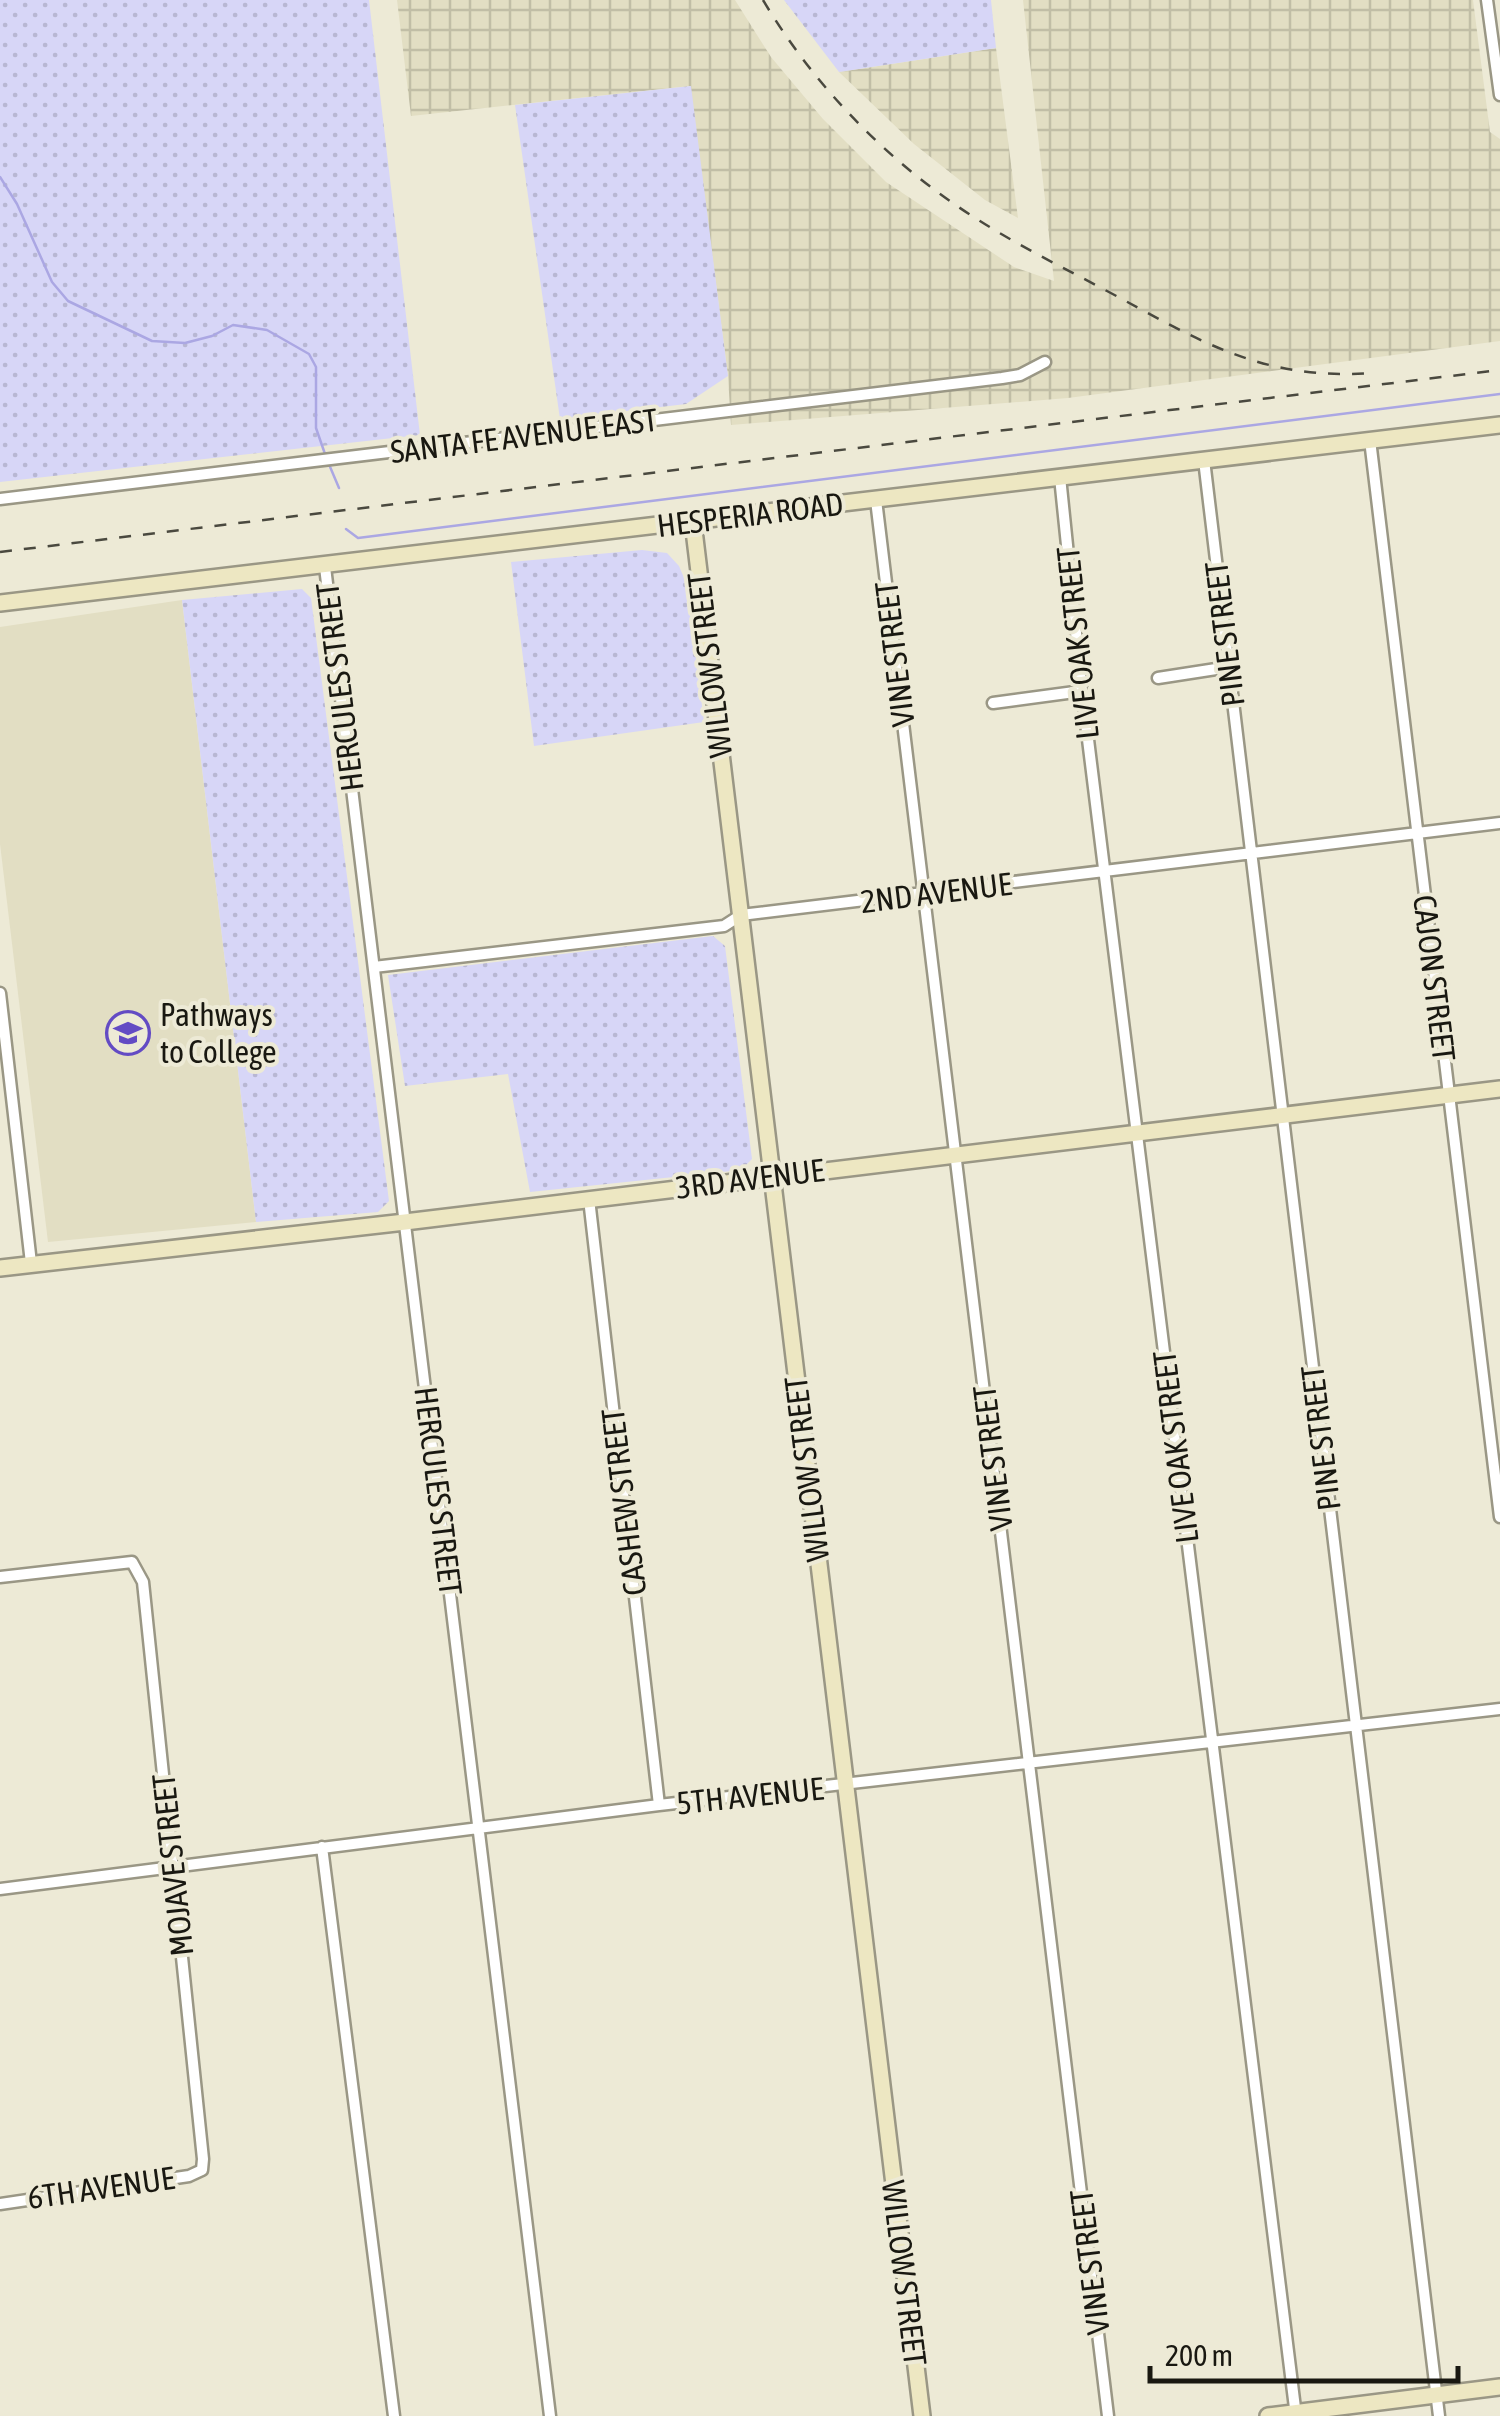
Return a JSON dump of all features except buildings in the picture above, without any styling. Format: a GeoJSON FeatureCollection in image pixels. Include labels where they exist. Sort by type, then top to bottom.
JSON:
{"type":"FeatureCollection","features":[{"type":"Feature","properties":{"kind":"street"},"geometry":{"type":"LineString","coordinates":[[1487,0],[1500,95]]}},
{"type":"Feature","properties":{"kind":"street","name":"SANTA FE AVENUE EAST"},"geometry":{"type":"LineString","coordinates":[[0,499],[1002,378],[1020,375],[1044,362]]}},
{"type":"Feature","properties":{"kind":"street","name":"HESPERIA ROAD"},"geometry":{"type":"LineString","coordinates":[[0,603],[1500,424]]}},
{"type":"Feature","properties":{"kind":"street","name":"CAJON STREET"},"geometry":{"type":"LineString","coordinates":[[1370,440],[1500,1516]]}},
{"type":"Feature","properties":{"kind":"street","name":"PINE STREET"},"geometry":{"type":"LineString","coordinates":[[1204,460],[1440,2416]]}},
{"type":"Feature","properties":{"kind":"street","name":"LIVE OAK STREET"},"geometry":{"type":"LineString","coordinates":[[1060,478],[1082,692],[1296,2414]]}},
{"type":"Feature","properties":{"kind":"street","name":"VINE STREET"},"geometry":{"type":"LineString","coordinates":[[876,500],[1108,2416]]}},
{"type":"Feature","properties":{"kind":"street","name":"WILLOW STREET"},"geometry":{"type":"LineString","coordinates":[[693,522],[922,2416]]}},
{"type":"Feature","properties":{"kind":"street","name":"HERCULES STREET"},"geometry":{"type":"LineString","coordinates":[[325,567],[550,2416]]}},
{"type":"Feature","properties":{"kind":"street"},"geometry":{"type":"LineString","coordinates":[[1158,678],[1229,668]]}},
{"type":"Feature","properties":{"kind":"street"},"geometry":{"type":"LineString","coordinates":[[993,703],[1082,692]]}},
{"type":"Feature","properties":{"kind":"street","name":"2ND AVENUE"},"geometry":{"type":"LineString","coordinates":[[374,966],[724,926],[740,916],[1500,823]]}},
{"type":"Feature","properties":{"kind":"street"},"geometry":{"type":"LineString","coordinates":[[0,993],[31,1263]]}},
{"type":"Feature","properties":{"kind":"street","name":"3RD AVENUE"},"geometry":{"type":"LineString","coordinates":[[0,1268],[1500,1089]]}},
{"type":"Feature","properties":{"kind":"street","name":"CASHEW STREET"},"geometry":{"type":"LineString","coordinates":[[589,1199],[659,1805]]}},
{"type":"Feature","properties":{"kind":"street","name":"MOJAVE STREET"},"geometry":{"type":"LineString","coordinates":[[0,1577],[132,1562],[142,1582],[202,2139],[202,2170]]}},
{"type":"Feature","properties":{"kind":"street","name":"5TH AVENUE"},"geometry":{"type":"LineString","coordinates":[[0,1890],[659,1805],[1500,1709]]}},
{"type":"Feature","properties":{"kind":"street"},"geometry":{"type":"LineString","coordinates":[[322,1848],[394,2416]]}},
{"type":"Feature","properties":{"kind":"street","name":"6TH AVENUE"},"geometry":{"type":"LineString","coordinates":[[0,2204],[189,2176],[202,2170]]}},
{"type":"Feature","properties":{"kind":"street"},"geometry":{"type":"LineString","coordinates":[[1268,2416],[1500,2386]]}},
{"type":"Feature","properties":{"kind":"shaded area"},"geometry":{"type":"Polygon","coordinates":[[[0,0],[369,0],[420,435],[0,482],[0,0]]]}},
{"type":"Feature","properties":{"kind":"shaded area"},"geometry":{"type":"Polygon","coordinates":[[[397,0],[735,0],[771,57],[823,119],[886,182],[1014,267],[1054,281],[1023,0],[1473,0],[1490,132],[1500,139],[1500,341],[1068,398],[731,425],[690,86],[411,116],[397,0]]]}},
{"type":"Feature","properties":{"kind":"shaded area"},"geometry":{"type":"Polygon","coordinates":[[[784,0],[991,0],[996,48],[839,72],[784,0]]]}},
{"type":"Feature","properties":{"kind":"shaded area"},"geometry":{"type":"Polygon","coordinates":[[[996,48],[1018,218],[985,200],[914,144],[839,72],[996,48]]]}},
{"type":"Feature","properties":{"kind":"shaded area"},"geometry":{"type":"Polygon","coordinates":[[[691,86],[728,376],[686,404],[560,419],[515,105],[691,86]]]}},
{"type":"Feature","properties":{"kind":"shaded area"},"geometry":{"type":"Polygon","coordinates":[[[642,550],[667,553],[679,566],[687,585],[704,722],[534,746],[511,562],[642,550]]]}},
{"type":"Feature","properties":{"kind":"shaded area"},"geometry":{"type":"Polygon","coordinates":[[[302,589],[311,598],[389,1201],[378,1212],[256,1222],[182,600],[302,589]]]}},
{"type":"Feature","properties":{"kind":"shaded area","name":"Pathways to College"},"geometry":{"type":"Polygon","coordinates":[[[182,600],[256,1222],[48,1242],[0,844],[0,627],[182,600]]]}},
{"type":"Feature","properties":{"kind":"shaded area"},"geometry":{"type":"Polygon","coordinates":[[[713,936],[725,946],[752,1159],[741,1170],[530,1192],[508,1074],[405,1086],[388,975],[713,936]]]}},
{"type":"Feature","properties":{"kind":"waterway"},"geometry":{"type":"LineString","coordinates":[[0,177],[17,204],[52,282],[68,301],[152,341],[185,343],[233,325],[267,330],[309,354],[316,367],[316,428],[325,454]]}},
{"type":"Feature","properties":{"kind":"waterway"},"geometry":{"type":"LineString","coordinates":[[346,529],[358,538],[1500,394]]}},
{"type":"Feature","properties":{"kind":"waterway"},"geometry":{"type":"LineString","coordinates":[[328,462],[339,488]]}},
{"type":"Feature","properties":{"kind":"railway"},"geometry":{"type":"LineString","coordinates":[[763,0],[807,64],[858,123],[916,176],[995,231],[1172,326],[1232,353],[1296,370],[1371,373]]}},
{"type":"Feature","properties":{"kind":"railway"},"geometry":{"type":"LineString","coordinates":[[0,552],[1500,370]]}},
{"type":"Feature","properties":{"kind":"place","name":"Pathways to College"},"geometry":{"type":"Point","coordinates":[128,1033]}}]}
